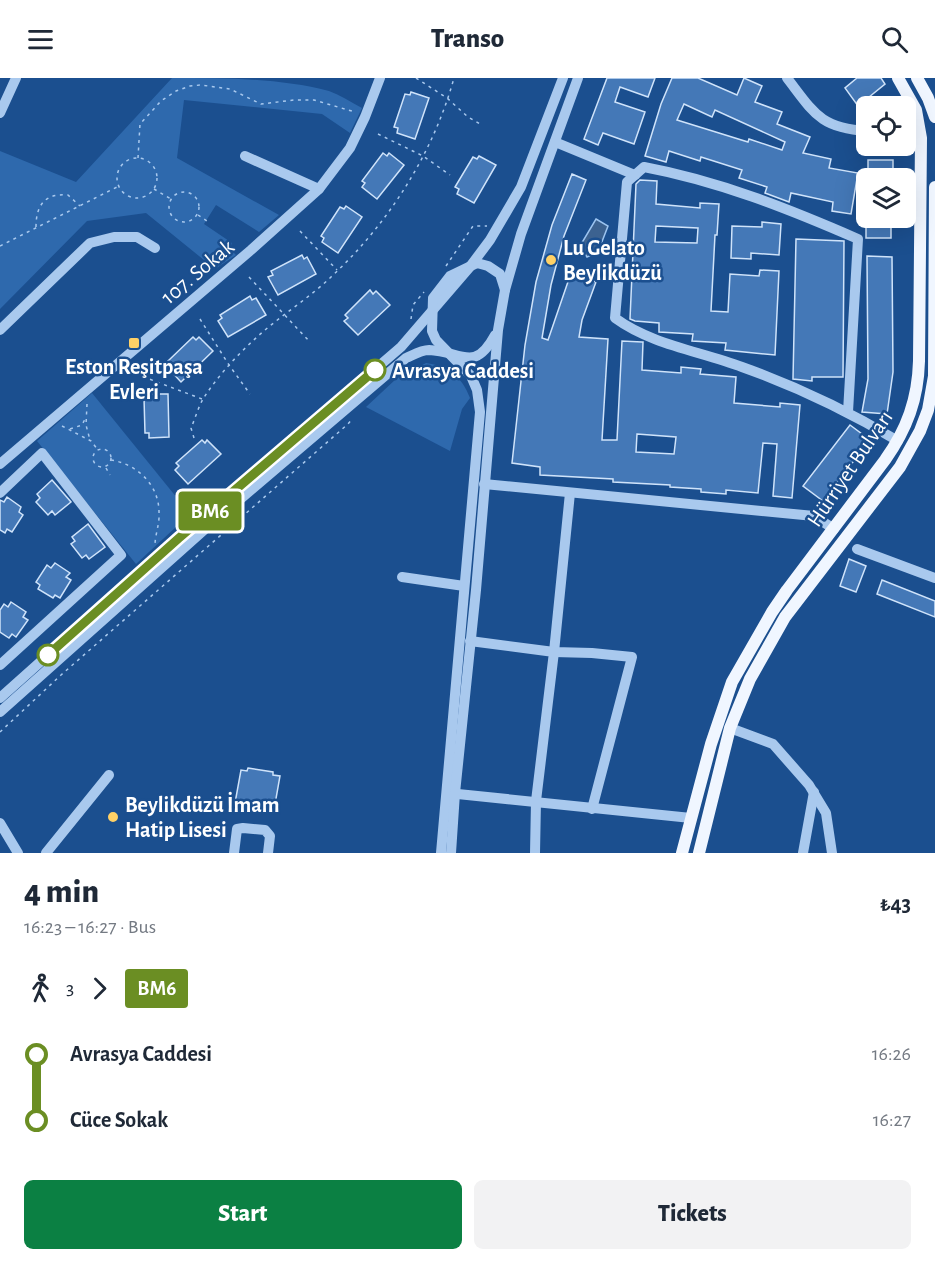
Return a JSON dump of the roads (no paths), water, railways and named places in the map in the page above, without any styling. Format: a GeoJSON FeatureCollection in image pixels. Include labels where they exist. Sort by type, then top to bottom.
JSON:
{"type":"FeatureCollection","features":[{"type":"Feature","properties":{"kind":"main road","name":"Hürriyet Bulvarı"},"geometry":{"type":"LineString","coordinates":[[682,853],[717,722],[732,682],[772,612],[898,441],[910,416],[918,381],[921,138],[916,110],[898,78]]}},
{"type":"Feature","properties":{"kind":"main road"},"geometry":{"type":"LineString","coordinates":[[917,78],[935,117]]}},
{"type":"Feature","properties":{"kind":"main road","name":"Hürriyet Bulvarı"},"geometry":{"type":"LineString","coordinates":[[699,853],[730,728],[750,679],[785,617],[900,467],[921,430],[928,410],[934,376],[935,187]]}},
{"type":"Feature","properties":{"kind":"street"},"geometry":{"type":"LineString","coordinates":[[0,113],[16,78]]}},
{"type":"Feature","properties":{"kind":"street","name":"107. Sokak"},"geometry":{"type":"LineString","coordinates":[[0,464],[251,250],[319,189],[350,148],[380,78]]}},
{"type":"Feature","properties":{"kind":"street"},"geometry":{"type":"LineString","coordinates":[[0,698],[179,538],[393,354],[433,310],[490,240],[520,187],[563,78]]}},
{"type":"Feature","properties":{"kind":"street"},"geometry":{"type":"LineString","coordinates":[[441,853],[470,641],[498,330],[521,234],[578,78]]}},
{"type":"Feature","properties":{"kind":"street"},"geometry":{"type":"LineString","coordinates":[[788,78],[812,111],[821,118],[836,128],[856,131]]}},
{"type":"Feature","properties":{"kind":"street"},"geometry":{"type":"LineString","coordinates":[[916,138],[921,138]]}},
{"type":"Feature","properties":{"kind":"street"},"geometry":{"type":"LineString","coordinates":[[555,142],[635,175]]}},
{"type":"Feature","properties":{"kind":"street"},"geometry":{"type":"LineString","coordinates":[[245,156],[319,189]]}},
{"type":"Feature","properties":{"kind":"street"},"geometry":{"type":"LineString","coordinates":[[848,412],[858,239],[771,202],[677,173],[644,167],[627,182],[615,318],[631,329],[661,341],[742,367],[826,400],[898,441]]}},
{"type":"Feature","properties":{"kind":"street"},"geometry":{"type":"LineString","coordinates":[[0,330],[90,243],[114,237],[137,237],[155,248]]}},
{"type":"Feature","properties":{"kind":"street"},"geometry":{"type":"LineString","coordinates":[[469,268],[477,263],[494,269],[500,274],[506,290]]}},
{"type":"Feature","properties":{"kind":"street"},"geometry":{"type":"LineString","coordinates":[[433,310],[431,321],[436,340],[471,376],[477,390],[480,412],[464,586],[450,793],[451,853]]}},
{"type":"Feature","properties":{"kind":"street"},"geometry":{"type":"LineString","coordinates":[[0,712],[204,530],[406,358],[429,350],[467,358],[476,357],[489,346],[498,330]]}},
{"type":"Feature","properties":{"kind":"street"},"geometry":{"type":"LineString","coordinates":[[0,493],[42,453],[121,555],[0,664]]}},
{"type":"Feature","properties":{"kind":"street"},"geometry":{"type":"LineString","coordinates":[[484,484],[814,516],[834,529]]}},
{"type":"Feature","properties":{"kind":"street"},"geometry":{"type":"LineString","coordinates":[[535,853],[536,801],[555,652],[570,493]]}},
{"type":"Feature","properties":{"kind":"street"},"geometry":{"type":"LineString","coordinates":[[857,549],[935,578]]}},
{"type":"Feature","properties":{"kind":"street"},"geometry":{"type":"LineString","coordinates":[[402,577],[464,586]]}},
{"type":"Feature","properties":{"kind":"street"},"geometry":{"type":"LineString","coordinates":[[470,641],[555,652],[632,657],[592,809]]}},
{"type":"Feature","properties":{"kind":"street"},"geometry":{"type":"LineString","coordinates":[[730,728],[773,744],[814,792],[826,813],[832,853]]}},
{"type":"Feature","properties":{"kind":"street"},"geometry":{"type":"LineString","coordinates":[[46,853],[109,775]]}},
{"type":"Feature","properties":{"kind":"street"},"geometry":{"type":"LineString","coordinates":[[803,853],[814,792]]}},
{"type":"Feature","properties":{"kind":"street"},"geometry":{"type":"LineString","coordinates":[[450,793],[691,818]]}},
{"type":"Feature","properties":{"kind":"street"},"geometry":{"type":"LineString","coordinates":[[0,823],[18,853]]}},
{"type":"Feature","properties":{"kind":"street"},"geometry":{"type":"LineString","coordinates":[[234,853],[237,829],[243,828],[265,830],[270,836],[268,853]]}},
{"type":"Feature","properties":{"kind":"place","name":"Lu Gelato Beylikdüzü"},"geometry":{"type":"Point","coordinates":[551,260]}},
{"type":"Feature","properties":{"kind":"place","name":"Eston Reşitpaşa Evleri"},"geometry":{"type":"Point","coordinates":[134,343]}},
{"type":"Feature","properties":{"kind":"place","name":"Avrasya Caddesi"},"geometry":{"type":"Point","coordinates":[375,370]}},
{"type":"Feature","properties":{"kind":"place","name":"Beylikdüzü İmam Hatip Lisesi"},"geometry":{"type":"Point","coordinates":[113,817]}}]}
